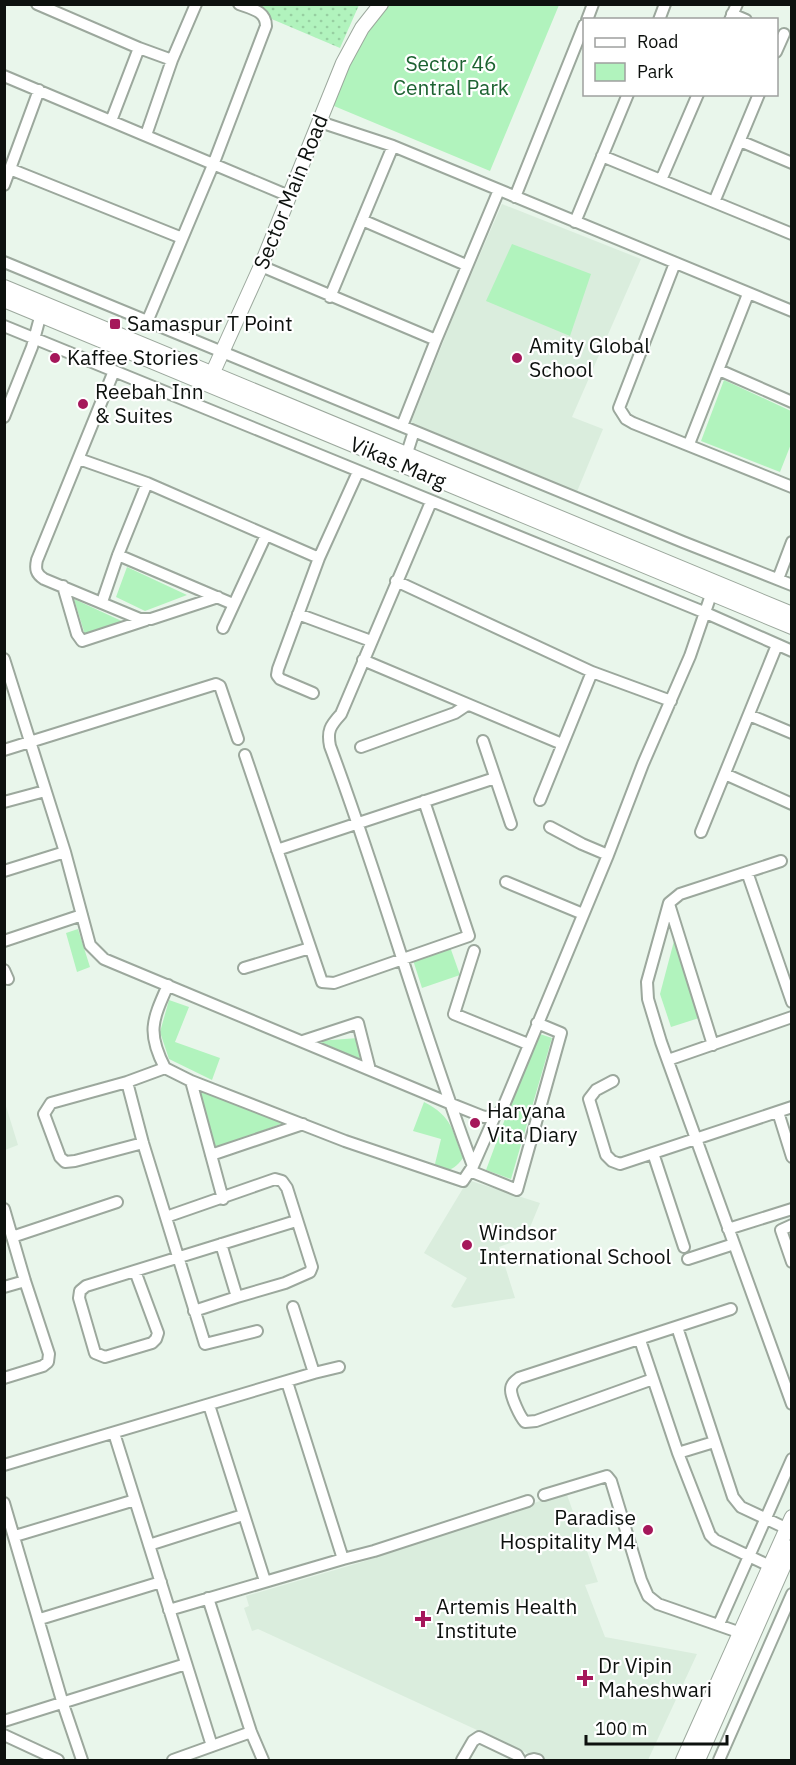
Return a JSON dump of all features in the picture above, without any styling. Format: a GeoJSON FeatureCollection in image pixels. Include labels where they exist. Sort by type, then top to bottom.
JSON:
{"type":"FeatureCollection","features":[{"type":"Feature","properties":{"kind":"main road","name":"Sector Main Road"},"geometry":{"type":"LineString","coordinates":[[210,379],[261,266],[342,63],[362,28],[381,4]]}},
{"type":"Feature","properties":{"kind":"main road","name":"Vikas Marg"},"geometry":{"type":"LineString","coordinates":[[4,287],[42,309],[713,588],[792,614]]}},
{"type":"Feature","properties":{"kind":"main road","name":"Vikas Marg"},"geometry":{"type":"LineString","coordinates":[[4,300],[42,309]]}},
{"type":"Feature","properties":{"kind":"main road","name":"Vikas Marg"},"geometry":{"type":"LineString","coordinates":[[210,379],[407,453],[713,588],[792,627]]}},
{"type":"Feature","properties":{"kind":"main road"},"geometry":{"type":"LineString","coordinates":[[683,1761],[790,1526]]}},
{"type":"Feature","properties":{"kind":"main road"},"geometry":{"type":"LineString","coordinates":[[698,1761],[792,1547]]}},
{"type":"Feature","properties":{"kind":"street"},"geometry":{"type":"LineString","coordinates":[[37,4],[172,60]]}},
{"type":"Feature","properties":{"kind":"street"},"geometry":{"type":"LineString","coordinates":[[146,135],[172,60],[196,4]]}},
{"type":"Feature","properties":{"kind":"street"},"geometry":{"type":"LineString","coordinates":[[147,322],[213,165],[266,26],[266,18],[262,13],[239,4]]}},
{"type":"Feature","properties":{"kind":"street"},"geometry":{"type":"LineString","coordinates":[[515,197],[583,31]]}},
{"type":"Feature","properties":{"kind":"street"},"geometry":{"type":"LineString","coordinates":[[778,49],[784,34]]}},
{"type":"Feature","properties":{"kind":"street"},"geometry":{"type":"LineString","coordinates":[[111,121],[139,48]]}},
{"type":"Feature","properties":{"kind":"street"},"geometry":{"type":"LineString","coordinates":[[4,76],[289,196]]}},
{"type":"Feature","properties":{"kind":"street"},"geometry":{"type":"LineString","coordinates":[[4,184],[39,90]]}},
{"type":"Feature","properties":{"kind":"street"},"geometry":{"type":"LineString","coordinates":[[575,222],[627,96]]}},
{"type":"Feature","properties":{"kind":"street"},"geometry":{"type":"LineString","coordinates":[[661,180],[697,96]]}},
{"type":"Feature","properties":{"kind":"street"},"geometry":{"type":"LineString","coordinates":[[714,202],[758,96]]}},
{"type":"Feature","properties":{"kind":"street"},"geometry":{"type":"LineString","coordinates":[[320,122],[393,147],[792,311]]}},
{"type":"Feature","properties":{"kind":"street"},"geometry":{"type":"LineString","coordinates":[[740,141],[792,163]]}},
{"type":"Feature","properties":{"kind":"street"},"geometry":{"type":"LineString","coordinates":[[330,297],[393,147]]}},
{"type":"Feature","properties":{"kind":"street"},"geometry":{"type":"LineString","coordinates":[[602,156],[792,234]]}},
{"type":"Feature","properties":{"kind":"street"},"geometry":{"type":"LineString","coordinates":[[10,169],[182,238]]}},
{"type":"Feature","properties":{"kind":"street"},"geometry":{"type":"LineString","coordinates":[[402,426],[466,265],[499,190]]}},
{"type":"Feature","properties":{"kind":"street"},"geometry":{"type":"LineString","coordinates":[[362,220],[466,265]]}},
{"type":"Feature","properties":{"kind":"street"},"geometry":{"type":"LineString","coordinates":[[4,262],[672,538],[792,585]]}},
{"type":"Feature","properties":{"kind":"street"},"geometry":{"type":"LineString","coordinates":[[675,263],[619,408],[621,414],[626,419],[792,487]]}},
{"type":"Feature","properties":{"kind":"street"},"geometry":{"type":"LineString","coordinates":[[261,266],[436,340]]}},
{"type":"Feature","properties":{"kind":"street"},"geometry":{"type":"LineString","coordinates":[[689,444],[748,294]]}},
{"type":"Feature","properties":{"kind":"street"},"geometry":{"type":"LineString","coordinates":[[4,417],[9,395],[35,338],[42,309]]}},
{"type":"Feature","properties":{"kind":"street"},"geometry":{"type":"LineString","coordinates":[[4,326],[706,613],[792,651]]}},
{"type":"Feature","properties":{"kind":"street"},"geometry":{"type":"LineString","coordinates":[[719,370],[792,402]]}},
{"type":"Feature","properties":{"kind":"street"},"geometry":{"type":"LineString","coordinates":[[114,371],[35,566],[39,576],[146,620]]}},
{"type":"Feature","properties":{"kind":"street"},"geometry":{"type":"LineString","coordinates":[[407,453],[414,431]]}},
{"type":"Feature","properties":{"kind":"street"},"geometry":{"type":"LineString","coordinates":[[79,459],[147,483],[319,558]]}},
{"type":"Feature","properties":{"kind":"street"},"geometry":{"type":"LineString","coordinates":[[313,693],[280,679],[277,675],[319,558],[358,472]]}},
{"type":"Feature","properties":{"kind":"street"},"geometry":{"type":"LineString","coordinates":[[102,602],[147,483]]}},
{"type":"Feature","properties":{"kind":"street"},"geometry":{"type":"LineString","coordinates":[[431,502],[341,714],[329,728],[327,735],[403,958],[471,1169],[517,1190],[561,1034],[537,1023]]}},
{"type":"Feature","properties":{"kind":"street"},"geometry":{"type":"LineString","coordinates":[[223,628],[266,535]]}},
{"type":"Feature","properties":{"kind":"street"},"geometry":{"type":"LineString","coordinates":[[778,579],[792,542]]}},
{"type":"Feature","properties":{"kind":"street"},"geometry":{"type":"LineString","coordinates":[[118,555],[233,604]]}},
{"type":"Feature","properties":{"kind":"street"},"geometry":{"type":"LineString","coordinates":[[396,581],[592,672],[671,701]]}},
{"type":"Feature","properties":{"kind":"street"},"geometry":{"type":"LineString","coordinates":[[63,586],[77,634],[82,641],[218,597]]}},
{"type":"Feature","properties":{"kind":"street"},"geometry":{"type":"LineString","coordinates":[[168,985],[152,1024],[165,1068],[191,1081],[303,1124],[463,1181],[471,1169],[495,1116],[502,1110],[608,855],[643,764],[671,701],[706,613],[713,588]]}},
{"type":"Feature","properties":{"kind":"street"},"geometry":{"type":"LineString","coordinates":[[298,614],[371,641]]}},
{"type":"Feature","properties":{"kind":"street"},"geometry":{"type":"LineString","coordinates":[[702,832],[777,645]]}},
{"type":"Feature","properties":{"kind":"street"},"geometry":{"type":"LineString","coordinates":[[4,659],[65,852],[90,945],[96,952],[104,959],[449,1103],[484,1117],[495,1116]]}},
{"type":"Feature","properties":{"kind":"street"},"geometry":{"type":"LineString","coordinates":[[363,660],[561,744]]}},
{"type":"Feature","properties":{"kind":"street"},"geometry":{"type":"LineString","coordinates":[[540,800],[592,672]]}},
{"type":"Feature","properties":{"kind":"street"},"geometry":{"type":"LineString","coordinates":[[4,750],[216,684],[220,686],[238,739]]}},
{"type":"Feature","properties":{"kind":"street"},"geometry":{"type":"LineString","coordinates":[[361,747],[455,713],[467,705]]}},
{"type":"Feature","properties":{"kind":"street"},"geometry":{"type":"LineString","coordinates":[[749,715],[792,733]]}},
{"type":"Feature","properties":{"kind":"street"},"geometry":{"type":"LineString","coordinates":[[483,741],[512,824]]}},
{"type":"Feature","properties":{"kind":"street"},"geometry":{"type":"LineString","coordinates":[[245,755],[322,982],[329,984],[469,936],[424,801]]}},
{"type":"Feature","properties":{"kind":"street"},"geometry":{"type":"LineString","coordinates":[[725,774],[792,804]]}},
{"type":"Feature","properties":{"kind":"street"},"geometry":{"type":"LineString","coordinates":[[277,850],[495,778]]}},
{"type":"Feature","properties":{"kind":"street"},"geometry":{"type":"LineString","coordinates":[[4,802],[45,791]]}},
{"type":"Feature","properties":{"kind":"street"},"geometry":{"type":"LineString","coordinates":[[550,827],[608,855]]}},
{"type":"Feature","properties":{"kind":"street"},"geometry":{"type":"LineString","coordinates":[[4,872],[65,852]]}},
{"type":"Feature","properties":{"kind":"street"},"geometry":{"type":"LineString","coordinates":[[781,861],[681,894],[669,903],[646,991],[668,1060],[792,1404]]}},
{"type":"Feature","properties":{"kind":"street"},"geometry":{"type":"LineString","coordinates":[[747,872],[792,1002]]}},
{"type":"Feature","properties":{"kind":"street"},"geometry":{"type":"LineString","coordinates":[[506,882],[583,914]]}},
{"type":"Feature","properties":{"kind":"street"},"geometry":{"type":"LineString","coordinates":[[669,903],[713,1045]]}},
{"type":"Feature","properties":{"kind":"street"},"geometry":{"type":"LineString","coordinates":[[4,941],[82,915]]}},
{"type":"Feature","properties":{"kind":"street"},"geometry":{"type":"LineString","coordinates":[[244,968],[310,948]]}},
{"type":"Feature","properties":{"kind":"street"},"geometry":{"type":"LineString","coordinates":[[474,951],[454,1014],[528,1044]]}},
{"type":"Feature","properties":{"kind":"street"},"geometry":{"type":"LineString","coordinates":[[668,1060],[792,1017]]}},
{"type":"Feature","properties":{"kind":"street"},"geometry":{"type":"LineString","coordinates":[[303,1041],[358,1023],[370,1070]]}},
{"type":"Feature","properties":{"kind":"street"},"geometry":{"type":"LineString","coordinates":[[143,1143],[65,1162],[60,1157],[44,1114],[51,1103],[127,1082],[165,1068]]}},
{"type":"Feature","properties":{"kind":"street"},"geometry":{"type":"LineString","coordinates":[[191,1081],[223,1199]]}},
{"type":"Feature","properties":{"kind":"street"},"geometry":{"type":"LineString","coordinates":[[612,1081],[596,1090],[590,1099],[606,1155],[612,1161],[620,1164],[792,1107]]}},
{"type":"Feature","properties":{"kind":"street"},"geometry":{"type":"LineString","coordinates":[[127,1082],[177,1258],[205,1344],[257,1331]]}},
{"type":"Feature","properties":{"kind":"street"},"geometry":{"type":"LineString","coordinates":[[778,1112],[792,1157]]}},
{"type":"Feature","properties":{"kind":"street"},"geometry":{"type":"LineString","coordinates":[[211,1155],[303,1124]]}},
{"type":"Feature","properties":{"kind":"street"},"geometry":{"type":"LineString","coordinates":[[653,1153],[684,1247]]}},
{"type":"Feature","properties":{"kind":"street"},"geometry":{"type":"LineString","coordinates":[[166,1217],[275,1179],[282,1181],[287,1188],[312,1267],[310,1272],[285,1282],[194,1311]]}},
{"type":"Feature","properties":{"kind":"street"},"geometry":{"type":"LineString","coordinates":[[12,1236],[117,1202]]}},
{"type":"Feature","properties":{"kind":"street"},"geometry":{"type":"LineString","coordinates":[[4,1209],[49,1354],[48,1362],[43,1366],[4,1378]]}},
{"type":"Feature","properties":{"kind":"street"},"geometry":{"type":"LineString","coordinates":[[728,1229],[792,1209]]}},
{"type":"Feature","properties":{"kind":"street"},"geometry":{"type":"LineString","coordinates":[[135,1271],[158,1333],[156,1339],[142,1346],[105,1357],[99,1356],[95,1353],[79,1298],[80,1291],[86,1286],[296,1221]]}},
{"type":"Feature","properties":{"kind":"street"},"geometry":{"type":"LineString","coordinates":[[792,1225],[781,1230],[792,1262]]}},
{"type":"Feature","properties":{"kind":"street"},"geometry":{"type":"LineString","coordinates":[[221,1244],[237,1297]]}},
{"type":"Feature","properties":{"kind":"street"},"geometry":{"type":"LineString","coordinates":[[688,1259],[734,1244]]}},
{"type":"Feature","properties":{"kind":"street"},"geometry":{"type":"LineString","coordinates":[[4,1287],[25,1281]]}},
{"type":"Feature","properties":{"kind":"street"},"geometry":{"type":"LineString","coordinates":[[293,1307],[314,1373]]}},
{"type":"Feature","properties":{"kind":"street"},"geometry":{"type":"LineString","coordinates":[[653,1379],[536,1421],[525,1422],[521,1418],[511,1390],[513,1383],[519,1378],[731,1309]]}},
{"type":"Feature","properties":{"kind":"street"},"geometry":{"type":"LineString","coordinates":[[676,1327],[733,1497],[741,1507],[766,1520],[790,1526]]}},
{"type":"Feature","properties":{"kind":"street"},"geometry":{"type":"LineString","coordinates":[[640,1340],[678,1453],[710,1535],[715,1540],[770,1566]]}},
{"type":"Feature","properties":{"kind":"street"},"geometry":{"type":"LineString","coordinates":[[4,1465],[339,1367]]}},
{"type":"Feature","properties":{"kind":"street"},"geometry":{"type":"LineString","coordinates":[[287,1382],[343,1559]]}},
{"type":"Feature","properties":{"kind":"street"},"geometry":{"type":"LineString","coordinates":[[209,1405],[266,1581]]}},
{"type":"Feature","properties":{"kind":"street"},"geometry":{"type":"LineString","coordinates":[[114,1433],[212,1746]]}},
{"type":"Feature","properties":{"kind":"street"},"geometry":{"type":"LineString","coordinates":[[678,1453],[714,1442]]}},
{"type":"Feature","properties":{"kind":"street"},"geometry":{"type":"LineString","coordinates":[[719,1624],[792,1459]]}},
{"type":"Feature","properties":{"kind":"street"},"geometry":{"type":"LineString","coordinates":[[544,1496],[607,1476],[648,1596],[658,1604],[741,1633]]}},
{"type":"Feature","properties":{"kind":"street"},"geometry":{"type":"LineString","coordinates":[[11,1533],[135,1500]]}},
{"type":"Feature","properties":{"kind":"street"},"geometry":{"type":"LineString","coordinates":[[169,1610],[374,1551],[528,1501]]}},
{"type":"Feature","properties":{"kind":"street"},"geometry":{"type":"LineString","coordinates":[[4,1503],[11,1533],[82,1761]]}},
{"type":"Feature","properties":{"kind":"street"},"geometry":{"type":"LineString","coordinates":[[149,1545],[243,1515]]}},
{"type":"Feature","properties":{"kind":"street"},"geometry":{"type":"LineString","coordinates":[[39,1619],[161,1582]]}},
{"type":"Feature","properties":{"kind":"street"},"geometry":{"type":"LineString","coordinates":[[719,1761],[792,1594]]}},
{"type":"Feature","properties":{"kind":"street"},"geometry":{"type":"LineString","coordinates":[[207,1598],[251,1732],[263,1761]]}},
{"type":"Feature","properties":{"kind":"street"},"geometry":{"type":"LineString","coordinates":[[4,1721],[186,1664]]}},
{"type":"Feature","properties":{"kind":"street"},"geometry":{"type":"LineString","coordinates":[[173,1761],[251,1732]]}},
{"type":"Feature","properties":{"kind":"street"},"geometry":{"type":"LineString","coordinates":[[4,1735],[58,1761]]}},
{"type":"Feature","properties":{"kind":"street"},"geometry":{"type":"LineString","coordinates":[[462,1761],[473,1741],[479,1737],[517,1755],[520,1761]]}},
{"type":"Feature","properties":{"kind":"street"},"geometry":{"type":"LineString","coordinates":[[530,1761],[534,1759],[538,1761]]}},
{"type":"Feature","properties":{"kind":"shaded area","name":"Amity Global School"},"geometry":{"type":"Polygon","coordinates":[[[502,204],[641,259],[572,417],[603,429],[576,494],[410,425],[460,300],[502,204]]]}},
{"type":"Feature","properties":{"kind":"shaded area"},"geometry":{"type":"Polygon","coordinates":[[[5,1103],[18,1145],[4,1150],[5,1103]]]}},
{"type":"Feature","properties":{"kind":"shaded area","name":"Windsor International School"},"geometry":{"type":"Polygon","coordinates":[[[468,1180],[540,1203],[526,1237],[499,1247],[515,1298],[454,1308],[451,1306],[467,1278],[424,1253],[468,1180]]]}},
{"type":"Feature","properties":{"kind":"shaded area","name":"Artemis Health Institute"},"geometry":{"type":"Polygon","coordinates":[[[566,1492],[598,1582],[585,1585],[605,1637],[697,1654],[648,1760],[542,1760],[258,1629],[252,1631],[244,1608],[249,1606],[246,1596],[362,1562],[566,1492]]]}},
{"type":"Feature","properties":{"kind":"green space"},"geometry":{"type":"Polygon","coordinates":[[[239,5],[359,5],[340,48],[239,5]]]}},
{"type":"Feature","properties":{"kind":"green space","name":"Sector 46 Central Park"},"geometry":{"type":"Polygon","coordinates":[[[384,5],[559,5],[490,171],[334,106],[341,76],[378,10],[384,5]]]}},
{"type":"Feature","properties":{"kind":"green space"},"geometry":{"type":"Polygon","coordinates":[[[512,244],[591,274],[570,336],[486,301],[512,244]]]}},
{"type":"Feature","properties":{"kind":"green space"},"geometry":{"type":"Polygon","coordinates":[[[724,380],[791,411],[791,444],[780,472],[701,441],[724,380]]]}},
{"type":"Feature","properties":{"kind":"green space"},"geometry":{"type":"Polygon","coordinates":[[[127,567],[187,595],[145,611],[116,597],[127,567]]]}},
{"type":"Feature","properties":{"kind":"green space"},"geometry":{"type":"Polygon","coordinates":[[[74,599],[126,623],[85,635],[74,599]]]}},
{"type":"Feature","properties":{"kind":"green space"},"geometry":{"type":"Polygon","coordinates":[[[78,929],[90,967],[77,972],[66,933],[78,929]]]}},
{"type":"Feature","properties":{"kind":"green space"},"geometry":{"type":"Polygon","coordinates":[[[674,941],[699,1018],[671,1027],[660,994],[674,941]]]}},
{"type":"Feature","properties":{"kind":"green space"},"geometry":{"type":"Polygon","coordinates":[[[449,944],[460,975],[422,988],[412,957],[449,944]]]}},
{"type":"Feature","properties":{"kind":"green space"},"geometry":{"type":"Polygon","coordinates":[[[169,1000],[189,1007],[175,1042],[220,1058],[212,1080],[169,1059],[160,1032],[169,1000]]]}},
{"type":"Feature","properties":{"kind":"green space"},"geometry":{"type":"Polygon","coordinates":[[[537,1033],[552,1038],[511,1179],[486,1170],[537,1033]]]}},
{"type":"Feature","properties":{"kind":"green space"},"geometry":{"type":"Polygon","coordinates":[[[358,1038],[366,1062],[318,1041],[358,1038]]]}},
{"type":"Feature","properties":{"kind":"green space"},"geometry":{"type":"Polygon","coordinates":[[[200,1091],[283,1123],[214,1149],[200,1091]]]}},
{"type":"Feature","properties":{"kind":"green space"},"geometry":{"type":"Polygon","coordinates":[[[424,1102],[441,1113],[453,1132],[463,1158],[450,1169],[434,1168],[441,1139],[413,1131],[424,1102]]]}},
{"type":"Feature","properties":{"kind":"place","name":"Samaspur T Point"},"geometry":{"type":"Point","coordinates":[115,324]}},
{"type":"Feature","properties":{"kind":"place","name":"Kaffee Stories"},"geometry":{"type":"Point","coordinates":[55,358]}},
{"type":"Feature","properties":{"kind":"place","name":"Amity Global School"},"geometry":{"type":"Point","coordinates":[517,358]}},
{"type":"Feature","properties":{"kind":"place","name":"Reebah Inn & Suites"},"geometry":{"type":"Point","coordinates":[83,404]}},
{"type":"Feature","properties":{"kind":"place","name":"Haryana Vita Diary"},"geometry":{"type":"Point","coordinates":[475,1123]}},
{"type":"Feature","properties":{"kind":"place","name":"Windsor International School"},"geometry":{"type":"Point","coordinates":[467,1245]}},
{"type":"Feature","properties":{"kind":"place","name":"Paradise Hospitality M4"},"geometry":{"type":"Point","coordinates":[648,1530]}},
{"type":"Feature","properties":{"kind":"place","name":"Artemis Health Institute"},"geometry":{"type":"Point","coordinates":[423,1619]}},
{"type":"Feature","properties":{"kind":"place","name":"Dr Vipin Maheshwari"},"geometry":{"type":"Point","coordinates":[585,1678]}}]}
